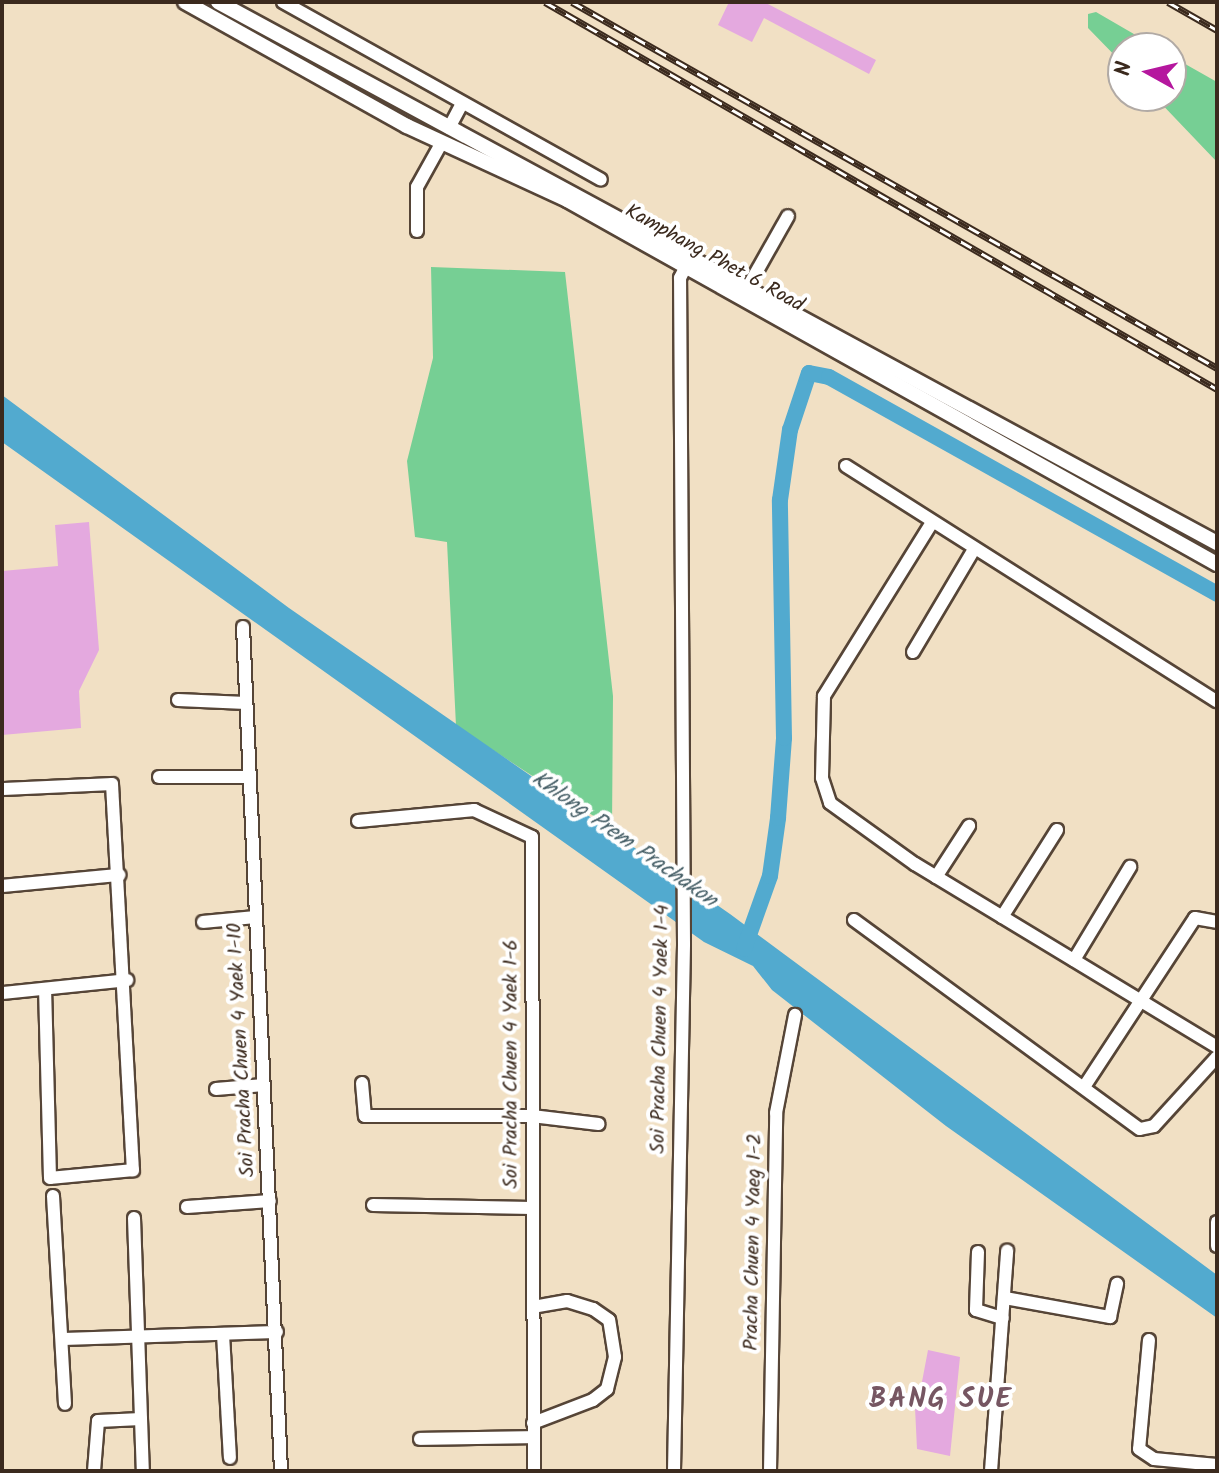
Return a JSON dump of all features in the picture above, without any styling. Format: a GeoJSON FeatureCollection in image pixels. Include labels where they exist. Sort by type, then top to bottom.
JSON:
{"type":"FeatureCollection","features":[{"type":"Feature","properties":{"kind":"street","name":"Kamphang Phet 6 Road"},"geometry":{"type":"LineString","coordinates":[[185,2],[442,142],[689,260],[749,285],[1217,543]]}},
{"type":"Feature","properties":{"kind":"street","name":"Kamphang Phet 6 Road"},"geometry":{"type":"LineString","coordinates":[[218,2],[689,260],[1217,564]]}},
{"type":"Feature","properties":{"kind":"street"},"geometry":{"type":"LineString","coordinates":[[283,2],[601,180]]}},
{"type":"Feature","properties":{"kind":"street"},"geometry":{"type":"LineString","coordinates":[[449,128],[462,104]]}},
{"type":"Feature","properties":{"kind":"street"},"geometry":{"type":"LineString","coordinates":[[417,231],[417,187],[442,142]]}},
{"type":"Feature","properties":{"kind":"street"},"geometry":{"type":"LineString","coordinates":[[749,285],[788,216]]}},
{"type":"Feature","properties":{"kind":"street","name":"Soi Pracha Chuen 4 Yaek 1-4"},"geometry":{"type":"LineString","coordinates":[[674,1471],[684,944],[681,836],[689,260]]}},
{"type":"Feature","properties":{"kind":"street"},"geometry":{"type":"LineString","coordinates":[[846,466],[973,551],[1217,701]]}},
{"type":"Feature","properties":{"kind":"street"},"geometry":{"type":"LineString","coordinates":[[931,524],[828,686],[822,778],[830,803],[936,877],[1217,1047]]}},
{"type":"Feature","properties":{"kind":"street"},"geometry":{"type":"LineString","coordinates":[[913,652],[973,551]]}},
{"type":"Feature","properties":{"kind":"street","name":"Soi Pracha Chuen 4 Yaek 1-10"},"geometry":{"type":"LineString","coordinates":[[243,627],[281,1471]]}},
{"type":"Feature","properties":{"kind":"street"},"geometry":{"type":"LineString","coordinates":[[178,700],[246,703]]}},
{"type":"Feature","properties":{"kind":"street"},"geometry":{"type":"LineString","coordinates":[[159,777],[249,777]]}},
{"type":"Feature","properties":{"kind":"street"},"geometry":{"type":"LineString","coordinates":[[2,789],[110,780],[127,980],[133,1170],[50,1178],[45,989]]}},
{"type":"Feature","properties":{"kind":"street","name":"Soi Pracha Chuen 4 Yaek 1-6"},"geometry":{"type":"LineString","coordinates":[[358,821],[474,810],[532,837],[534,1471]]}},
{"type":"Feature","properties":{"kind":"street"},"geometry":{"type":"LineString","coordinates":[[936,877],[969,826]]}},
{"type":"Feature","properties":{"kind":"street"},"geometry":{"type":"LineString","coordinates":[[1002,917],[1057,830]]}},
{"type":"Feature","properties":{"kind":"street"},"geometry":{"type":"LineString","coordinates":[[1074,960],[1130,867]]}},
{"type":"Feature","properties":{"kind":"street"},"geometry":{"type":"LineString","coordinates":[[2,886],[119,875]]}},
{"type":"Feature","properties":{"kind":"street"},"geometry":{"type":"LineString","coordinates":[[203,922],[255,917]]}},
{"type":"Feature","properties":{"kind":"street"},"geometry":{"type":"LineString","coordinates":[[1084,1087],[1195,918],[1217,922]]}},
{"type":"Feature","properties":{"kind":"street"},"geometry":{"type":"LineString","coordinates":[[854,920],[1147,1129],[1217,1057]]}},
{"type":"Feature","properties":{"kind":"street"},"geometry":{"type":"LineString","coordinates":[[2,993],[127,980]]}},
{"type":"Feature","properties":{"kind":"street","name":"Pracha Chuen 4 Yaeg 1-2"},"geometry":{"type":"LineString","coordinates":[[770,1471],[776,1113],[795,1015]]}},
{"type":"Feature","properties":{"kind":"street"},"geometry":{"type":"LineString","coordinates":[[362,1083],[365,1116],[532,1116],[599,1124]]}},
{"type":"Feature","properties":{"kind":"street"},"geometry":{"type":"LineString","coordinates":[[216,1089],[264,1085]]}},
{"type":"Feature","properties":{"kind":"street"},"geometry":{"type":"LineString","coordinates":[[53,1196],[65,1404]]}},
{"type":"Feature","properties":{"kind":"street"},"geometry":{"type":"LineString","coordinates":[[187,1207],[270,1201]]}},
{"type":"Feature","properties":{"kind":"street"},"geometry":{"type":"LineString","coordinates":[[373,1205],[532,1208]]}},
{"type":"Feature","properties":{"kind":"street"},"geometry":{"type":"LineString","coordinates":[[134,1218],[143,1471]]}},
{"type":"Feature","properties":{"kind":"street"},"geometry":{"type":"LineString","coordinates":[[1217,1222],[1217,1246]]}},
{"type":"Feature","properties":{"kind":"street"},"geometry":{"type":"LineString","coordinates":[[991,1471],[1007,1251]]}},
{"type":"Feature","properties":{"kind":"street"},"geometry":{"type":"LineString","coordinates":[[978,1252],[976,1310],[1003,1318]]}},
{"type":"Feature","properties":{"kind":"street"},"geometry":{"type":"LineString","coordinates":[[1005,1298],[1110,1317],[1117,1284]]}},
{"type":"Feature","properties":{"kind":"street"},"geometry":{"type":"LineString","coordinates":[[533,1423],[607,1389],[615,1357],[609,1320],[593,1309],[567,1301],[534,1307]]}},
{"type":"Feature","properties":{"kind":"street"},"geometry":{"type":"LineString","coordinates":[[62,1339],[277,1332]]}},
{"type":"Feature","properties":{"kind":"street"},"geometry":{"type":"LineString","coordinates":[[223,1334],[230,1458]]}},
{"type":"Feature","properties":{"kind":"street"},"geometry":{"type":"LineString","coordinates":[[1149,1340],[1139,1449],[1145,1456],[1217,1465]]}},
{"type":"Feature","properties":{"kind":"street"},"geometry":{"type":"LineString","coordinates":[[94,1471],[98,1421],[141,1419]]}},
{"type":"Feature","properties":{"kind":"street"},"geometry":{"type":"LineString","coordinates":[[420,1439],[534,1437]]}},
{"type":"Feature","properties":{"kind":"green space"},"geometry":{"type":"Polygon","coordinates":[[[1096,12],[1130,32],[1107,32],[1107,48],[1088,28],[1088,14],[1096,12]]]}},
{"type":"Feature","properties":{"kind":"green space"},"geometry":{"type":"Polygon","coordinates":[[[1187,65],[1217,82],[1217,162],[1169,112],[1187,112],[1187,65]]]}},
{"type":"Feature","properties":{"kind":"green space"},"geometry":{"type":"Polygon","coordinates":[[[431,267],[565,272],[613,696],[612,828],[456,726],[447,542],[415,537],[407,461],[433,358],[431,267]]]}},
{"type":"Feature","properties":{"kind":"water"},"geometry":{"type":"Polygon","coordinates":[[[2,395],[289,608],[730,914],[1217,1275],[1217,1318],[946,1126],[772,990],[753,966],[704,942],[2,442],[2,395]]]}},
{"type":"Feature","properties":{"kind":"building"},"geometry":{"type":"Polygon","coordinates":[[[729,2],[764,2],[876,60],[869,74],[764,18],[752,42],[718,25],[729,2]]]}},
{"type":"Feature","properties":{"kind":"building"},"geometry":{"type":"Polygon","coordinates":[[[89,522],[99,650],[79,691],[81,728],[2,735],[2,571],[58,566],[55,525],[89,522]]]}},
{"type":"Feature","properties":{"kind":"building"},"geometry":{"type":"Polygon","coordinates":[[[928,1350],[960,1357],[950,1456],[917,1449],[914,1387],[921,1387],[928,1350]]]}},
{"type":"Feature","properties":{"kind":"waterway"},"geometry":{"type":"LineString","coordinates":[[744,949],[770,876],[778,818],[784,738],[780,500],[790,430],[809,373],[829,377],[1217,594]]}},
{"type":"Feature","properties":{"kind":"railway"},"geometry":{"type":"LineString","coordinates":[[545,2],[1217,389]]}},
{"type":"Feature","properties":{"kind":"railway"},"geometry":{"type":"LineString","coordinates":[[572,2],[1217,368]]}},
{"type":"Feature","properties":{"kind":"railway"},"geometry":{"type":"LineString","coordinates":[[1168,2],[1217,30]]}},
{"type":"Feature","properties":{"kind":"district","name":"BANG SUE"},"geometry":{"type":"Point","coordinates":[941,1400]}},
{"type":"Feature","properties":{"kind":"water label","name":"Khlong Prem Prachakon"},"geometry":{"type":"Point","coordinates":[624,840]}}]}
